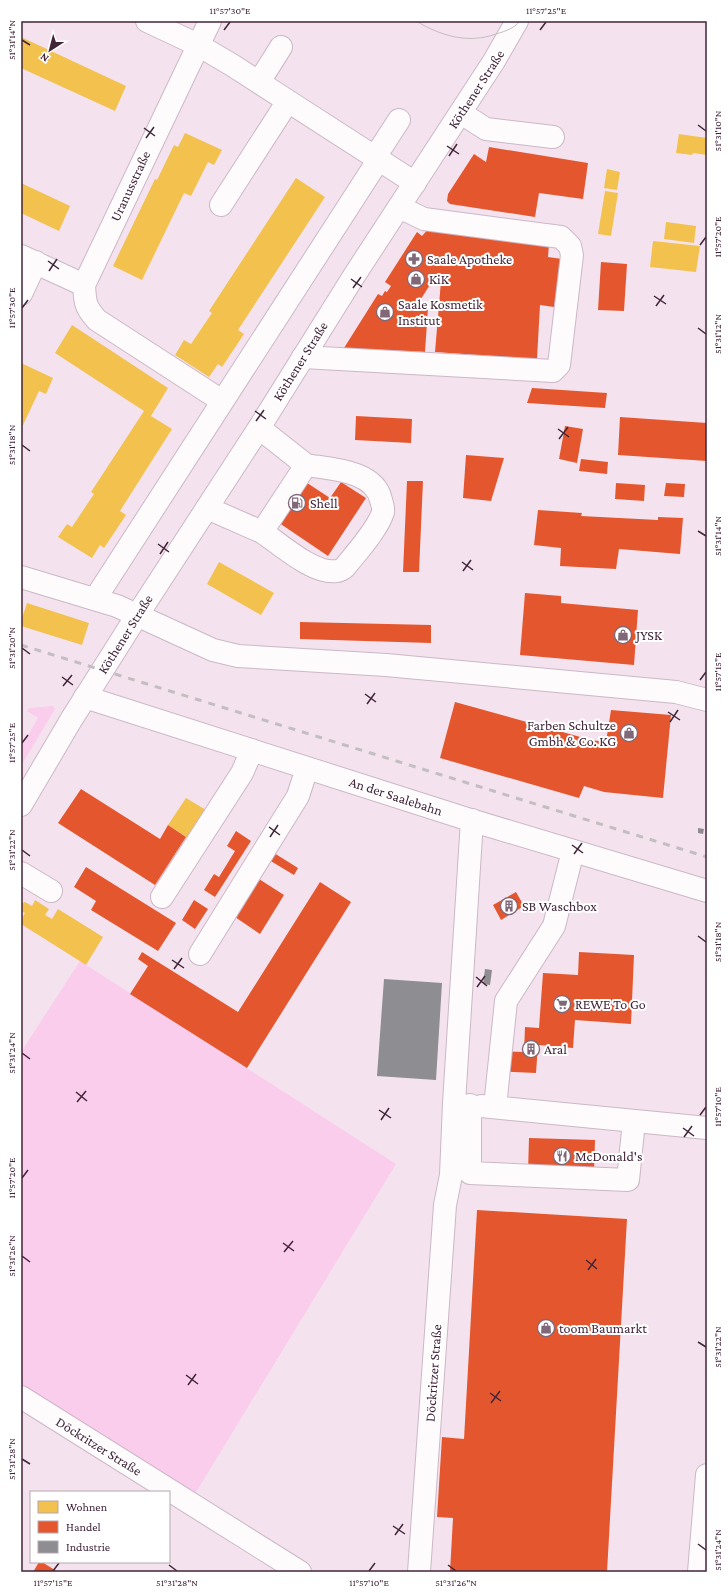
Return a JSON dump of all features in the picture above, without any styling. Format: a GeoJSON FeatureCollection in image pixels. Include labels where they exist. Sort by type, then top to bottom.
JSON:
{"type":"FeatureCollection","features":[{"type":"Feature","properties":{"kind":"street"},"geometry":{"type":"LineString","coordinates":[[147,21],[198,45],[259,82],[415,183]]}},
{"type":"Feature","properties":{"kind":"street","name":"Uranusstraße"},"geometry":{"type":"LineString","coordinates":[[84,285],[155,132],[210,21]]}},
{"type":"Feature","properties":{"kind":"street","name":"Köthener Straße"},"geometry":{"type":"LineString","coordinates":[[21,805],[85,697],[303,356],[461,113],[506,42],[517,21]]}},
{"type":"Feature","properties":{"kind":"street"},"geometry":{"type":"LineString","coordinates":[[259,82],[281,47]]}},
{"type":"Feature","properties":{"kind":"street"},"geometry":{"type":"LineString","coordinates":[[221,205],[288,101]]}},
{"type":"Feature","properties":{"kind":"street"},"geometry":{"type":"LineString","coordinates":[[461,113],[486,129],[553,137]]}},
{"type":"Feature","properties":{"kind":"street"},"geometry":{"type":"LineString","coordinates":[[95,599],[377,158],[399,120]]}},
{"type":"Feature","properties":{"kind":"street"},"geometry":{"type":"LineString","coordinates":[[303,356],[553,371],[559,366],[572,255],[570,246],[561,237],[424,219],[399,207]]}},
{"type":"Feature","properties":{"kind":"street"},"geometry":{"type":"LineString","coordinates":[[21,294],[29,259],[84,285],[85,303],[89,312],[97,320],[222,401]]}},
{"type":"Feature","properties":{"kind":"street"},"geometry":{"type":"LineString","coordinates":[[207,508],[262,532],[312,566],[326,571],[338,572],[345,568],[377,525],[384,510],[381,496],[372,484],[350,472],[306,465],[258,428]]}},
{"type":"Feature","properties":{"kind":"street"},"geometry":{"type":"LineString","coordinates":[[262,532],[306,465]]}},
{"type":"Feature","properties":{"kind":"street"},"geometry":{"type":"LineString","coordinates":[[21,577],[95,599],[138,614],[213,650],[238,656],[402,666],[676,692],[707,700]]}},
{"type":"Feature","properties":{"kind":"street","name":"An der Saalebahn"},"geometry":{"type":"LineString","coordinates":[[85,697],[472,820],[707,891]]}},
{"type":"Feature","properties":{"kind":"street"},"geometry":{"type":"LineString","coordinates":[[162,897],[242,773],[252,750]]}},
{"type":"Feature","properties":{"kind":"street"},"geometry":{"type":"LineString","coordinates":[[200,954],[298,796],[306,768]]}},
{"type":"Feature","properties":{"kind":"street"},"geometry":{"type":"LineString","coordinates":[[472,820],[462,1104],[470,1173],[628,1180],[634,1121]]}},
{"type":"Feature","properties":{"kind":"street"},"geometry":{"type":"LineString","coordinates":[[495,1107],[506,1001],[554,926],[573,851]]}},
{"type":"Feature","properties":{"kind":"street"},"geometry":{"type":"LineString","coordinates":[[21,873],[51,891]]}},
{"type":"Feature","properties":{"kind":"street"},"geometry":{"type":"LineString","coordinates":[[462,1104],[707,1128]]}},
{"type":"Feature","properties":{"kind":"street","name":"Döckritzer Straße"},"geometry":{"type":"LineString","coordinates":[[419,1572],[445,1205],[462,1104]]}},
{"type":"Feature","properties":{"kind":"street","name":"Döckritzer Straße"},"geometry":{"type":"LineString","coordinates":[[21,1396],[300,1572]]}},
{"type":"Feature","properties":{"kind":"street"},"geometry":{"type":"LineString","coordinates":[[699,1572],[707,1475]]}},
{"type":"Feature","properties":{"kind":"shaded area"},"geometry":{"type":"Polygon","coordinates":[[[53,706],[55,709],[21,766],[21,747],[38,718],[27,711],[29,708],[53,706]]]}},
{"type":"Feature","properties":{"kind":"shaded area"},"geometry":{"type":"Polygon","coordinates":[[[80,961],[396,1164],[195,1494],[21,1384],[21,1052],[80,961]]]}},
{"type":"Feature","properties":{"kind":"building: Wohnen"},"geometry":{"type":"Polygon","coordinates":[[[21,37],[126,86],[115,111],[21,68],[21,37]]]}},
{"type":"Feature","properties":{"kind":"building: Wohnen"},"geometry":{"type":"Polygon","coordinates":[[[185,133],[222,150],[214,165],[208,162],[191,196],[184,193],[142,280],[113,266],[155,179],[157,180],[174,145],[178,147],[185,133]]]}},
{"type":"Feature","properties":{"kind":"building: Wohnen"},"geometry":{"type":"Polygon","coordinates":[[[679,134],[707,138],[707,155],[676,153],[679,134]]]}},
{"type":"Feature","properties":{"kind":"building: Wohnen"},"geometry":{"type":"Polygon","coordinates":[[[607,169],[620,172],[617,190],[604,188],[607,169]]]}},
{"type":"Feature","properties":{"kind":"building: Wohnen"},"geometry":{"type":"Polygon","coordinates":[[[296,178],[325,197],[238,330],[244,334],[222,367],[218,364],[209,377],[175,355],[184,340],[191,344],[212,313],[209,311],[296,178]]]}},
{"type":"Feature","properties":{"kind":"building: Wohnen"},"geometry":{"type":"Polygon","coordinates":[[[21,183],[70,206],[59,231],[21,213],[21,183]]]}},
{"type":"Feature","properties":{"kind":"building: Wohnen"},"geometry":{"type":"Polygon","coordinates":[[[605,191],[618,193],[611,236],[598,234],[605,191]]]}},
{"type":"Feature","properties":{"kind":"building: Wohnen"},"geometry":{"type":"Polygon","coordinates":[[[666,222],[696,226],[694,243],[664,239],[666,222]]]}},
{"type":"Feature","properties":{"kind":"building: Wohnen"},"geometry":{"type":"Polygon","coordinates":[[[653,241],[700,246],[696,272],[650,267],[653,241]]]}},
{"type":"Feature","properties":{"kind":"building: Wohnen"},"geometry":{"type":"Polygon","coordinates":[[[72,325],[168,388],[151,416],[172,429],[120,511],[126,515],[104,548],[100,545],[92,558],[58,537],[67,524],[72,527],[94,494],[91,492],[144,411],[55,353],[72,325]]]}},
{"type":"Feature","properties":{"kind":"building: Wohnen"},"geometry":{"type":"Polygon","coordinates":[[[21,363],[53,378],[46,394],[39,391],[23,425],[21,425],[21,363]]]}},
{"type":"Feature","properties":{"kind":"building: Wohnen"},"geometry":{"type":"Polygon","coordinates":[[[219,562],[274,593],[261,615],[207,584],[219,562]]]}},
{"type":"Feature","properties":{"kind":"building: Wohnen"},"geometry":{"type":"Polygon","coordinates":[[[27,603],[89,623],[82,645],[21,626],[21,621],[27,603]]]}},
{"type":"Feature","properties":{"kind":"building: Wohnen"},"geometry":{"type":"Polygon","coordinates":[[[186,798],[206,810],[188,838],[168,825],[186,798]]]}},
{"type":"Feature","properties":{"kind":"building: Wohnen"},"geometry":{"type":"Polygon","coordinates":[[[35,900],[49,909],[45,915],[52,919],[58,909],[103,937],[86,965],[21,924],[21,920],[25,913],[21,911],[21,904],[25,902],[32,906],[35,900]]]}},
{"type":"Feature","properties":{"kind":"building: Handel"},"geometry":{"type":"Polygon","coordinates":[[[489,147],[588,163],[583,199],[539,193],[535,217],[450,204],[447,201],[448,194],[474,154],[486,162],[489,147]]]}},
{"type":"Feature","properties":{"kind":"building: Handel"},"geometry":{"type":"Polygon","coordinates":[[[429,228],[549,244],[548,257],[562,259],[554,307],[540,305],[537,359],[435,352],[441,281],[433,280],[419,302],[428,308],[425,352],[344,348],[378,294],[382,296],[391,286],[385,282],[417,232],[422,236],[429,228]]]}},
{"type":"Feature","properties":{"kind":"building: Handel"},"geometry":{"type":"Polygon","coordinates":[[[601,262],[627,264],[624,311],[598,310],[601,262]]]}},
{"type":"Feature","properties":{"kind":"building: Handel"},"geometry":{"type":"Polygon","coordinates":[[[532,388],[607,393],[605,408],[527,403],[532,388]]]}},
{"type":"Feature","properties":{"kind":"building: Handel"},"geometry":{"type":"Polygon","coordinates":[[[356,416],[412,419],[411,443],[355,440],[356,416]]]}},
{"type":"Feature","properties":{"kind":"building: Handel"},"geometry":{"type":"Polygon","coordinates":[[[620,417],[707,423],[707,461],[618,455],[620,417]]]}},
{"type":"Feature","properties":{"kind":"building: Handel"},"geometry":{"type":"Polygon","coordinates":[[[565,426],[583,429],[577,463],[559,459],[565,426]]]}},
{"type":"Feature","properties":{"kind":"building: Handel"},"geometry":{"type":"Polygon","coordinates":[[[466,455],[504,458],[491,501],[463,498],[466,455]]]}},
{"type":"Feature","properties":{"kind":"building: Handel"},"geometry":{"type":"Polygon","coordinates":[[[581,459],[608,462],[607,474],[579,471],[581,459]]]}},
{"type":"Feature","properties":{"kind":"building: Handel"},"geometry":{"type":"Polygon","coordinates":[[[289,471],[330,498],[341,482],[366,498],[328,556],[263,512],[289,471]]]}},
{"type":"Feature","properties":{"kind":"building: Handel"},"geometry":{"type":"Polygon","coordinates":[[[407,481],[423,481],[419,572],[403,572],[407,481]]]}},
{"type":"Feature","properties":{"kind":"building: Handel"},"geometry":{"type":"Polygon","coordinates":[[[616,483],[645,485],[644,501],[615,499],[616,483]]]}},
{"type":"Feature","properties":{"kind":"building: Handel"},"geometry":{"type":"Polygon","coordinates":[[[666,483],[685,484],[684,497],[664,496],[666,483]]]}},
{"type":"Feature","properties":{"kind":"building: Handel"},"geometry":{"type":"Polygon","coordinates":[[[538,510],[582,513],[581,516],[658,520],[658,517],[683,518],[680,554],[619,549],[616,569],[560,566],[561,548],[534,545],[538,510]]]}},
{"type":"Feature","properties":{"kind":"building: Handel"},"geometry":{"type":"Polygon","coordinates":[[[525,593],[561,596],[561,603],[638,610],[634,665],[520,655],[525,593]]]}},
{"type":"Feature","properties":{"kind":"building: Handel"},"geometry":{"type":"Polygon","coordinates":[[[300,622],[431,625],[431,643],[300,639],[300,622]]]}},
{"type":"Feature","properties":{"kind":"building: Handel"},"geometry":{"type":"Polygon","coordinates":[[[455,702],[591,740],[606,742],[611,710],[671,715],[663,798],[604,792],[584,786],[579,798],[440,758],[455,702]]]}},
{"type":"Feature","properties":{"kind":"building: Handel"},"geometry":{"type":"Polygon","coordinates":[[[81,789],[160,839],[168,825],[186,837],[155,885],[58,823],[81,789]]]}},
{"type":"Feature","properties":{"kind":"building: Handel"},"geometry":{"type":"Polygon","coordinates":[[[236,831],[251,841],[215,897],[204,890],[214,874],[219,877],[235,851],[227,846],[236,831]]]}},
{"type":"Feature","properties":{"kind":"building: Handel"},"geometry":{"type":"Polygon","coordinates":[[[274,853],[298,868],[294,875],[269,860],[274,853]]]}},
{"type":"Feature","properties":{"kind":"building: Handel"},"geometry":{"type":"Polygon","coordinates":[[[86,867],[176,923],[158,951],[91,910],[96,901],[74,887],[86,867]]]}},
{"type":"Feature","properties":{"kind":"building: Handel"},"geometry":{"type":"Polygon","coordinates":[[[259,879],[284,895],[260,934],[235,917],[259,879]]]}},
{"type":"Feature","properties":{"kind":"building: Handel"},"geometry":{"type":"Polygon","coordinates":[[[320,882],[351,902],[247,1068],[130,994],[148,966],[138,959],[142,952],[238,1012],[320,882]]]}},
{"type":"Feature","properties":{"kind":"building: Handel","name":"SB Waschbox"},"geometry":{"type":"Polygon","coordinates":[[[516,892],[524,906],[501,920],[493,905],[516,892]]]}},
{"type":"Feature","properties":{"kind":"building: Handel"},"geometry":{"type":"Polygon","coordinates":[[[194,900],[208,909],[195,929],[182,920],[194,900]]]}},
{"type":"Feature","properties":{"kind":"building: Handel"},"geometry":{"type":"Polygon","coordinates":[[[579,952],[634,955],[631,1024],[575,1020],[573,1048],[538,1045],[536,1073],[490,1071],[491,1051],[524,1052],[525,1027],[539,1028],[543,973],[578,975],[579,952]]]}},
{"type":"Feature","properties":{"kind":"building: Handel","name":"McDonald's"},"geometry":{"type":"Polygon","coordinates":[[[529,1138],[595,1140],[594,1174],[528,1172],[529,1138]]]}},
{"type":"Feature","properties":{"kind":"building: Handel","name":"toom Baumarkt"},"geometry":{"type":"Polygon","coordinates":[[[477,1210],[627,1219],[607,1572],[450,1572],[453,1518],[437,1517],[442,1437],[464,1439],[477,1210]]]}},
{"type":"Feature","properties":{"kind":"building: Handel"},"geometry":{"type":"Polygon","coordinates":[[[38,1563],[44,1563],[58,1572],[33,1572],[38,1563]]]}},
{"type":"Feature","properties":{"kind":"building: Industrie"},"geometry":{"type":"Polygon","coordinates":[[[698,828],[704,829],[703,834],[698,833],[698,828]]]}},
{"type":"Feature","properties":{"kind":"building: Industrie"},"geometry":{"type":"Polygon","coordinates":[[[485,969],[492,970],[490,985],[483,984],[485,969]]]}},
{"type":"Feature","properties":{"kind":"building: Industrie"},"geometry":{"type":"Polygon","coordinates":[[[384,979],[442,983],[436,1080],[377,1076],[384,979]]]}},
{"type":"Feature","properties":{"kind":"tram line"},"geometry":{"type":"LineString","coordinates":[[416,21],[435,31],[455,37],[465,38],[486,37],[506,31],[520,21]]}},
{"type":"Feature","properties":{"kind":"railway"},"geometry":{"type":"LineString","coordinates":[[21,645],[707,857]]}},
{"type":"Feature","properties":{"kind":"place","name":"Saale Apotheke"},"geometry":{"type":"Point","coordinates":[414,259]}},
{"type":"Feature","properties":{"kind":"place","name":"KiK"},"geometry":{"type":"Point","coordinates":[416,279]}},
{"type":"Feature","properties":{"kind":"place","name":"Saale Kosmetik Institut"},"geometry":{"type":"Point","coordinates":[385,312]}},
{"type":"Feature","properties":{"kind":"place","name":"Shell"},"geometry":{"type":"Point","coordinates":[297,503]}},
{"type":"Feature","properties":{"kind":"place","name":"JYSK"},"geometry":{"type":"Point","coordinates":[623,635]}},
{"type":"Feature","properties":{"kind":"place","name":"Farben Schultze Gmbh & Co. KG"},"geometry":{"type":"Point","coordinates":[629,733]}},
{"type":"Feature","properties":{"kind":"place","name":"SB Waschbox"},"geometry":{"type":"Point","coordinates":[509,906]}},
{"type":"Feature","properties":{"kind":"place","name":"REWE To Go"},"geometry":{"type":"Point","coordinates":[562,1004]}},
{"type":"Feature","properties":{"kind":"place","name":"Aral"},"geometry":{"type":"Point","coordinates":[531,1049]}},
{"type":"Feature","properties":{"kind":"place","name":"McDonald's"},"geometry":{"type":"Point","coordinates":[562,1156]}},
{"type":"Feature","properties":{"kind":"place","name":"toom Baumarkt"},"geometry":{"type":"Point","coordinates":[546,1328]}}]}
